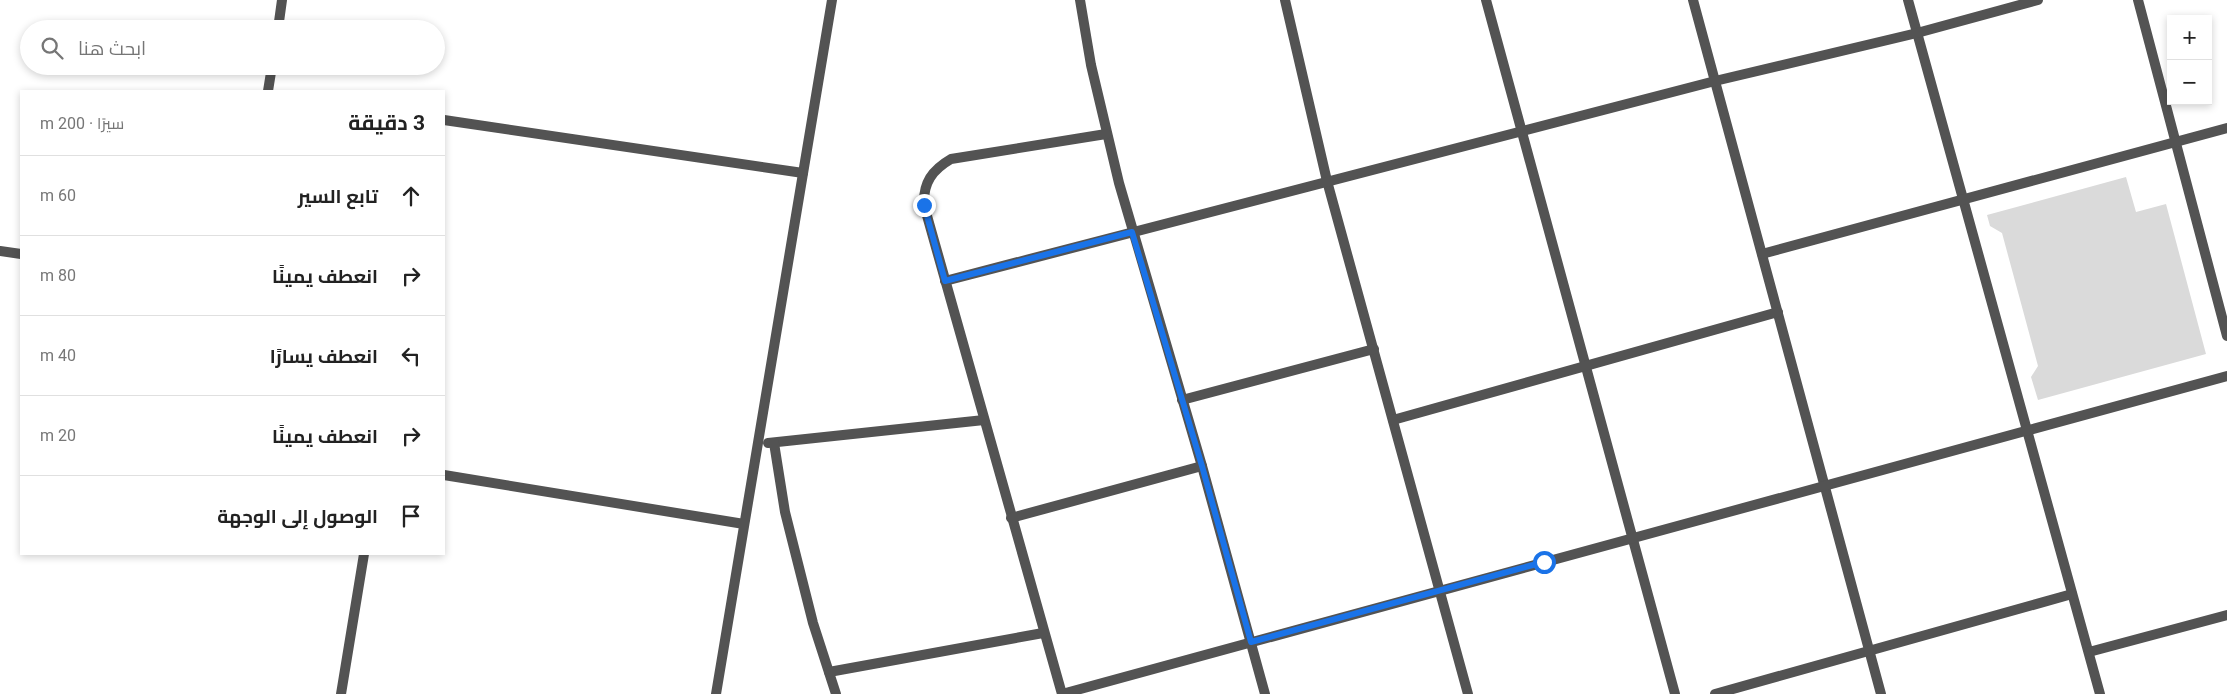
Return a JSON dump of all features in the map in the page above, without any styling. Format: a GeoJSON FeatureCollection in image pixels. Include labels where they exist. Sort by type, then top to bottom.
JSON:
{"type":"FeatureCollection","features":[{"type":"Feature","properties":{"kind":"street"},"geometry":{"type":"LineString","coordinates":[[279,20],[282,0]]}},
{"type":"Feature","properties":{"kind":"street"},"geometry":{"type":"LineString","coordinates":[[716,694],[832,0]]}},
{"type":"Feature","properties":{"kind":"street"},"geometry":{"type":"LineString","coordinates":[[1080,0],[1106,134],[1132,232],[1202,466],[1265,694]]}},
{"type":"Feature","properties":{"kind":"street"},"geometry":{"type":"LineString","coordinates":[[1285,0],[1328,181],[1468,694]]}},
{"type":"Feature","properties":{"kind":"street"},"geometry":{"type":"LineString","coordinates":[[1486,0],[1675,694]]}},
{"type":"Feature","properties":{"kind":"street"},"geometry":{"type":"LineString","coordinates":[[1693,0],[1881,694]]}},
{"type":"Feature","properties":{"kind":"street"},"geometry":{"type":"LineString","coordinates":[[1908,0],[2100,694]]}},
{"type":"Feature","properties":{"kind":"street"},"geometry":{"type":"LineString","coordinates":[[945,281],[1715,81],[1917,33],[2038,0]]}},
{"type":"Feature","properties":{"kind":"street"},"geometry":{"type":"LineString","coordinates":[[2138,0],[2227,336]]}},
{"type":"Feature","properties":{"kind":"street"},"geometry":{"type":"LineString","coordinates":[[268,90],[271,75]]}},
{"type":"Feature","properties":{"kind":"street"},"geometry":{"type":"LineString","coordinates":[[445,120],[803,173]]}},
{"type":"Feature","properties":{"kind":"street"},"geometry":{"type":"LineString","coordinates":[[1762,254],[2227,128]]}},
{"type":"Feature","properties":{"kind":"street"},"geometry":{"type":"LineString","coordinates":[[1106,134],[951,159],[941,165],[927,182],[924,200],[1043,633],[1062,694],[2227,376]]}},
{"type":"Feature","properties":{"kind":"street"},"geometry":{"type":"LineString","coordinates":[[0,251],[20,254]]}},
{"type":"Feature","properties":{"kind":"street"},"geometry":{"type":"LineString","coordinates":[[1393,420],[1778,312]]}},
{"type":"Feature","properties":{"kind":"street"},"geometry":{"type":"LineString","coordinates":[[1182,400],[1374,349]]}},
{"type":"Feature","properties":{"kind":"street"},"geometry":{"type":"LineString","coordinates":[[759,444],[984,420]]}},
{"type":"Feature","properties":{"kind":"street"},"geometry":{"type":"LineString","coordinates":[[774,443],[785,512],[813,623],[836,694]]}},
{"type":"Feature","properties":{"kind":"street"},"geometry":{"type":"LineString","coordinates":[[1011,518],[1202,466]]}},
{"type":"Feature","properties":{"kind":"street"},"geometry":{"type":"LineString","coordinates":[[445,475],[744,524]]}},
{"type":"Feature","properties":{"kind":"street"},"geometry":{"type":"LineString","coordinates":[[341,694],[364,555]]}},
{"type":"Feature","properties":{"kind":"street"},"geometry":{"type":"LineString","coordinates":[[1715,694],[2072,594]]}},
{"type":"Feature","properties":{"kind":"street"},"geometry":{"type":"LineString","coordinates":[[2089,652],[2227,615]]}},
{"type":"Feature","properties":{"kind":"street"},"geometry":{"type":"LineString","coordinates":[[830,672],[1043,633]]}},
{"type":"Feature","properties":{"kind":"shaded area"},"geometry":{"type":"Polygon","coordinates":[[[2126,177],[2136,212],[2166,204],[2206,354],[2038,400],[2031,377],[2038,366],[2002,233],[1990,226],[1987,215],[2126,177]]]}},
{"type":"Feature","properties":{"kind":"route"},"geometry":{"type":"LineString","coordinates":[[924,205],[945,281],[1132,232],[1202,466],[1251,642],[1544,562]]}}]}
